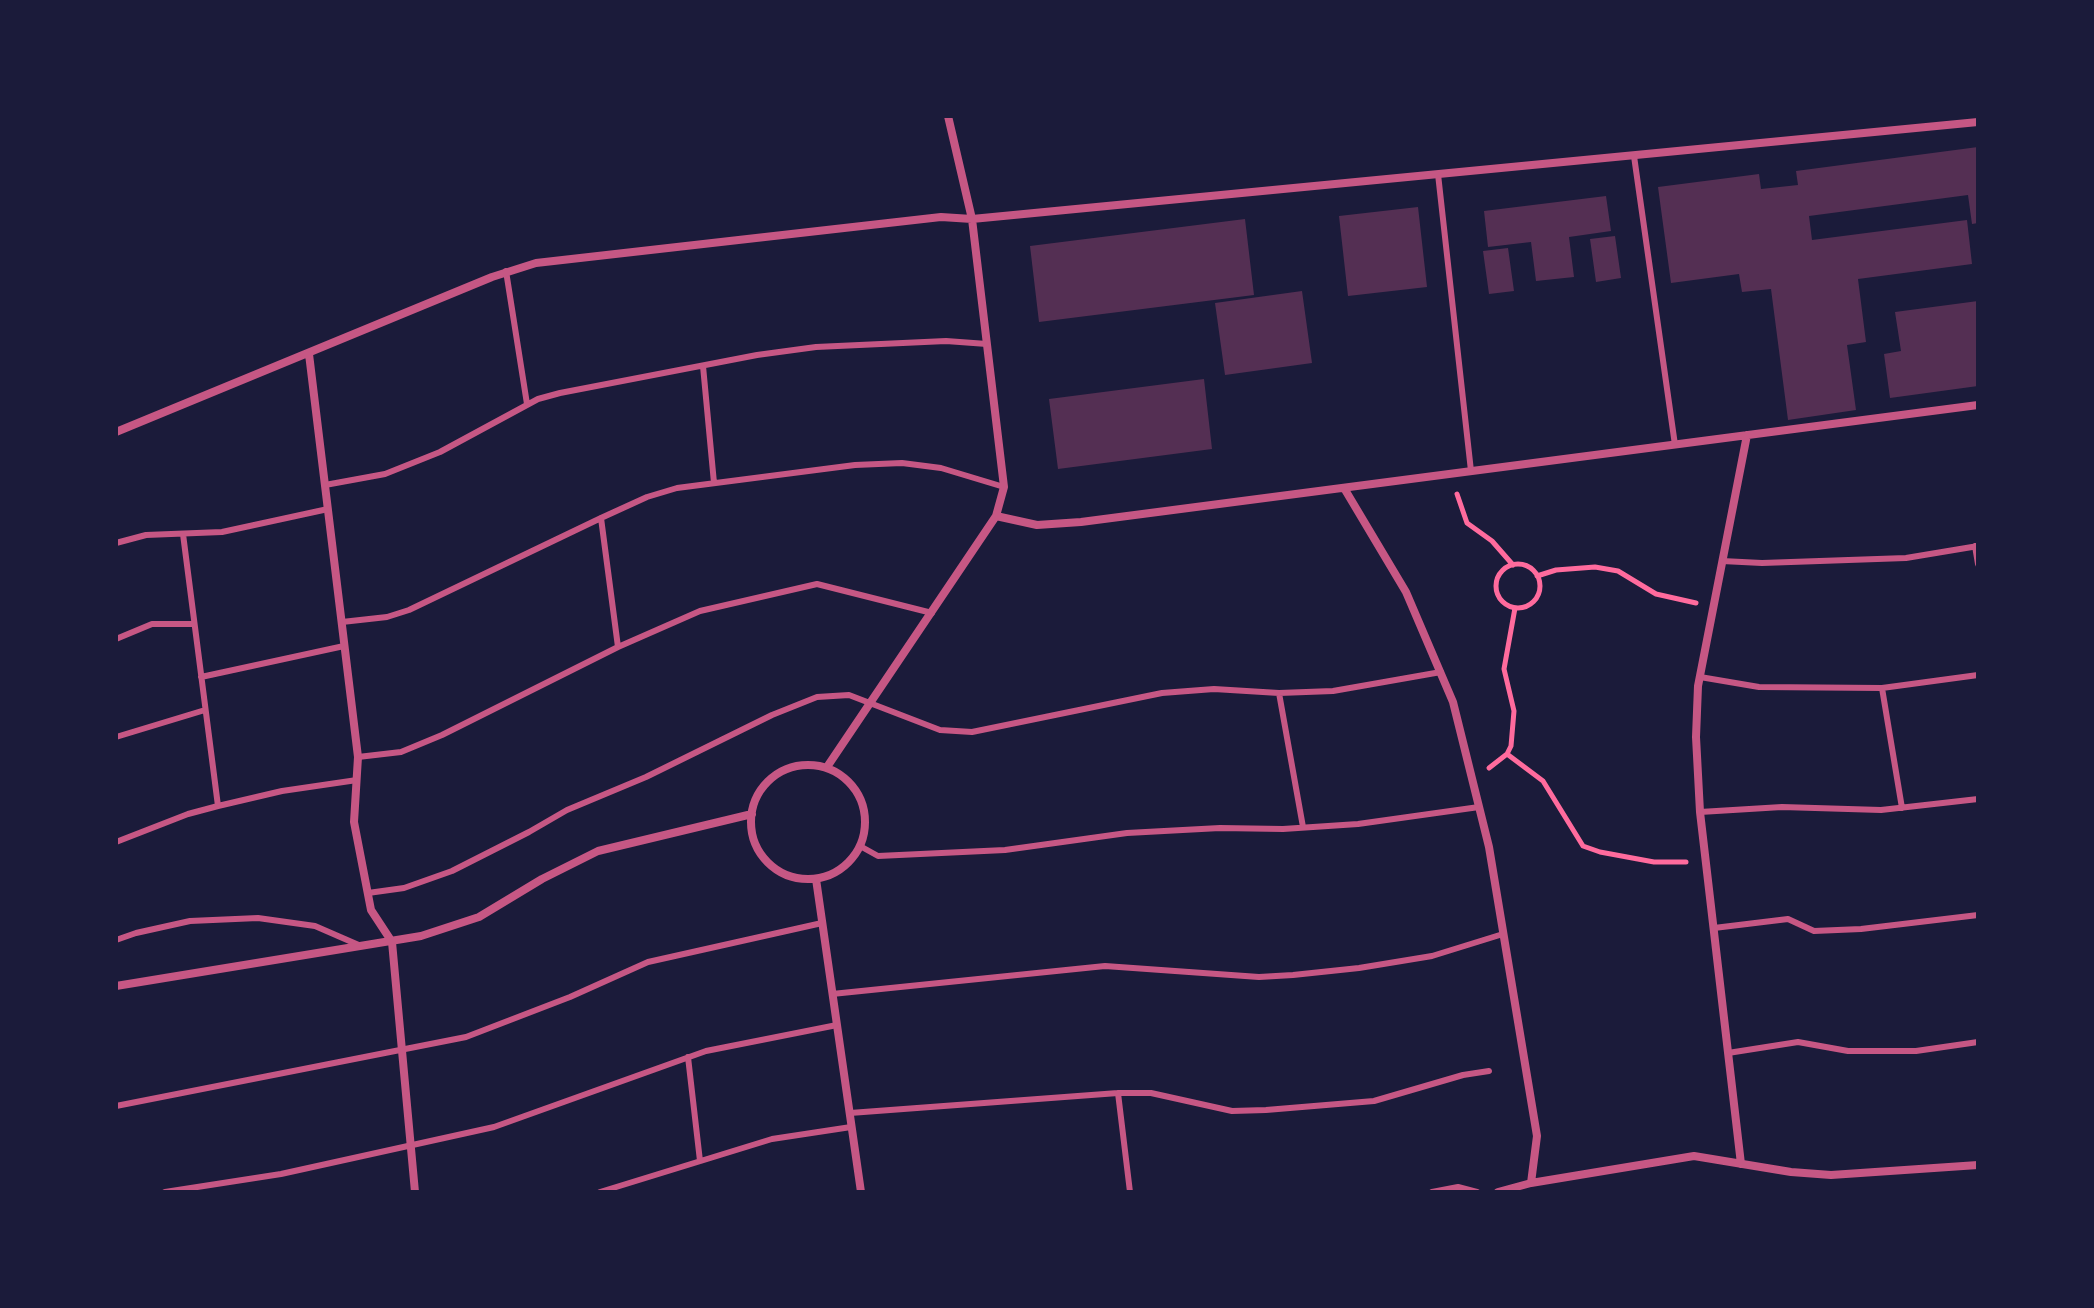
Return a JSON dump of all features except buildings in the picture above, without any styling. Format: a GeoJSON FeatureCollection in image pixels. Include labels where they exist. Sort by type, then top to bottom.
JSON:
{"type":"FeatureCollection","features":[{"type":"Feature","properties":{"kind":"street"},"geometry":{"type":"LineString","coordinates":[[827,767],[996,516],[1004,487],[972,219],[948,116]]}},
{"type":"Feature","properties":{"kind":"street"},"geometry":{"type":"LineString","coordinates":[[116,432],[506,271],[536,263],[941,217],[972,219],[1978,122]]}},
{"type":"Feature","properties":{"kind":"street"},"geometry":{"type":"LineString","coordinates":[[309,354],[358,757],[354,822],[371,910],[392,942],[415,1192]]}},
{"type":"Feature","properties":{"kind":"street"},"geometry":{"type":"LineString","coordinates":[[996,516],[1037,525],[1081,522],[1978,405]]}},
{"type":"Feature","properties":{"kind":"street"},"geometry":{"type":"LineString","coordinates":[[1741,1164],[1700,812],[1696,737],[1700,677],[1747,435]]}},
{"type":"Feature","properties":{"kind":"street"},"geometry":{"type":"LineString","coordinates":[[1344,488],[1406,592],[1453,702],[1489,847],[1537,1136],[1531,1183]]}},
{"type":"Feature","properties":{"kind":"street"},"geometry":{"type":"LineString","coordinates":[[809,764],[827,767],[844,777],[857,791],[865,808],[860,846],[849,862],[834,873],[816,879],[796,878],[779,871],[764,859],[755,843],[752,814],[761,789],[774,776],[790,767],[809,764]]}},
{"type":"Feature","properties":{"kind":"street"},"geometry":{"type":"LineString","coordinates":[[116,986],[421,936],[479,917],[542,879],[598,851],[752,814]]}},
{"type":"Feature","properties":{"kind":"street"},"geometry":{"type":"LineString","coordinates":[[816,879],[861,1192]]}},
{"type":"Feature","properties":{"kind":"street"},"geometry":{"type":"LineString","coordinates":[[1498,1192],[1531,1183],[1694,1156],[1791,1172],[1831,1175],[1978,1165]]}},
{"type":"Feature","properties":{"kind":"lane"},"geometry":{"type":"LineString","coordinates":[[1634,156],[1675,445]]}},
{"type":"Feature","properties":{"kind":"lane"},"geometry":{"type":"LineString","coordinates":[[1438,174],[1471,471]]}},
{"type":"Feature","properties":{"kind":"lane"},"geometry":{"type":"LineString","coordinates":[[506,271],[527,404]]}},
{"type":"Feature","properties":{"kind":"lane"},"geometry":{"type":"LineString","coordinates":[[325,485],[362,480],[399,469],[440,452],[527,404],[560,393],[816,347],[946,341],[987,344]]}},
{"type":"Feature","properties":{"kind":"lane"},"geometry":{"type":"LineString","coordinates":[[703,366],[714,483]]}},
{"type":"Feature","properties":{"kind":"lane"},"geometry":{"type":"LineString","coordinates":[[342,622],[387,617],[409,610],[601,518],[662,493],[714,483],[855,465],[902,463],[941,468],[1004,487]]}},
{"type":"Feature","properties":{"kind":"lane"},"geometry":{"type":"LineString","coordinates":[[116,543],[146,535],[222,532],[328,509]]}},
{"type":"Feature","properties":{"kind":"lane"},"geometry":{"type":"LineString","coordinates":[[601,518],[618,647]]}},
{"type":"Feature","properties":{"kind":"lane"},"geometry":{"type":"LineString","coordinates":[[183,534],[218,806]]}},
{"type":"Feature","properties":{"kind":"lane"},"geometry":{"type":"LineString","coordinates":[[1722,561],[1762,563],[1906,558],[1977,546],[1978,564]]}},
{"type":"Feature","properties":{"kind":"lane"},"geometry":{"type":"LineString","coordinates":[[358,757],[401,752],[442,735],[618,647],[700,611],[802,586],[835,587],[932,613]]}},
{"type":"Feature","properties":{"kind":"lane"},"geometry":{"type":"LineString","coordinates":[[116,639],[152,624],[194,624]]}},
{"type":"Feature","properties":{"kind":"lane"},"geometry":{"type":"LineString","coordinates":[[201,677],[344,646]]}},
{"type":"Feature","properties":{"kind":"lane"},"geometry":{"type":"LineString","coordinates":[[368,893],[404,888],[452,871],[567,810],[646,777],[772,715],[817,697],[849,695],[940,730],[972,732],[1162,693],[1214,689],[1279,693],[1333,691],[1441,672]]}},
{"type":"Feature","properties":{"kind":"lane"},"geometry":{"type":"LineString","coordinates":[[1700,677],[1759,687],[1882,688],[1978,675]]}},
{"type":"Feature","properties":{"kind":"lane"},"geometry":{"type":"LineString","coordinates":[[1882,688],[1902,808]]}},
{"type":"Feature","properties":{"kind":"lane"},"geometry":{"type":"LineString","coordinates":[[1279,693],[1303,827]]}},
{"type":"Feature","properties":{"kind":"lane"},"geometry":{"type":"LineString","coordinates":[[116,737],[205,710]]}},
{"type":"Feature","properties":{"kind":"lane"},"geometry":{"type":"LineString","coordinates":[[116,842],[188,814],[218,806],[282,791],[357,780]]}},
{"type":"Feature","properties":{"kind":"lane"},"geometry":{"type":"LineString","coordinates":[[1700,812],[1782,807],[1881,810],[1978,799]]}},
{"type":"Feature","properties":{"kind":"lane"},"geometry":{"type":"LineString","coordinates":[[860,846],[878,856],[1005,850],[1127,833],[1358,824],[1479,807]]}},
{"type":"Feature","properties":{"kind":"lane"},"geometry":{"type":"LineString","coordinates":[[1714,928],[1788,919],[1814,931],[1861,929],[1978,915]]}},
{"type":"Feature","properties":{"kind":"lane"},"geometry":{"type":"LineString","coordinates":[[116,940],[190,921],[258,918],[315,926],[364,947]]}},
{"type":"Feature","properties":{"kind":"lane"},"geometry":{"type":"LineString","coordinates":[[116,1106],[466,1037],[570,997],[648,962],[822,923]]}},
{"type":"Feature","properties":{"kind":"lane"},"geometry":{"type":"LineString","coordinates":[[832,994],[1105,966],[1259,977],[1293,975],[1432,956],[1503,934]]}},
{"type":"Feature","properties":{"kind":"lane"},"geometry":{"type":"LineString","coordinates":[[165,1192],[281,1174],[494,1127],[706,1051],[837,1025]]}},
{"type":"Feature","properties":{"kind":"lane"},"geometry":{"type":"LineString","coordinates":[[1728,1053],[1798,1042],[1848,1051],[1916,1051],[1978,1042]]}},
{"type":"Feature","properties":{"kind":"lane"},"geometry":{"type":"LineString","coordinates":[[688,1057],[700,1161]]}},
{"type":"Feature","properties":{"kind":"lane"},"geometry":{"type":"LineString","coordinates":[[850,1113],[1118,1093],[1151,1093],[1232,1111],[1266,1110],[1374,1101],[1463,1075],[1489,1071]]}},
{"type":"Feature","properties":{"kind":"lane"},"geometry":{"type":"LineString","coordinates":[[1118,1093],[1130,1192]]}},
{"type":"Feature","properties":{"kind":"lane"},"geometry":{"type":"LineString","coordinates":[[602,1192],[772,1139],[851,1127]]}},
{"type":"Feature","properties":{"kind":"lane"},"geometry":{"type":"LineString","coordinates":[[1432,1192],[1458,1187],[1477,1192]]}},
{"type":"Feature","properties":{"kind":"path"},"geometry":{"type":"LineString","coordinates":[[1454,473],[1457,500],[1467,523],[1492,541],[1513,565]]}},
{"type":"Feature","properties":{"kind":"path"},"geometry":{"type":"LineString","coordinates":[[1513,565],[1527,566],[1537,576],[1540,589],[1529,605],[1515,608],[1502,601],[1496,587],[1501,573],[1513,565]]}},
{"type":"Feature","properties":{"kind":"path"},"geometry":{"type":"LineString","coordinates":[[1537,576],[1556,570],[1595,567],[1618,571],[1656,594],[1680,601],[1714,605]]}},
{"type":"Feature","properties":{"kind":"path"},"geometry":{"type":"LineString","coordinates":[[1473,781],[1507,754],[1511,746],[1514,711],[1504,669],[1515,608]]}},
{"type":"Feature","properties":{"kind":"path"},"geometry":{"type":"LineString","coordinates":[[1507,754],[1543,781],[1583,846],[1654,862],[1706,861]]}}]}
